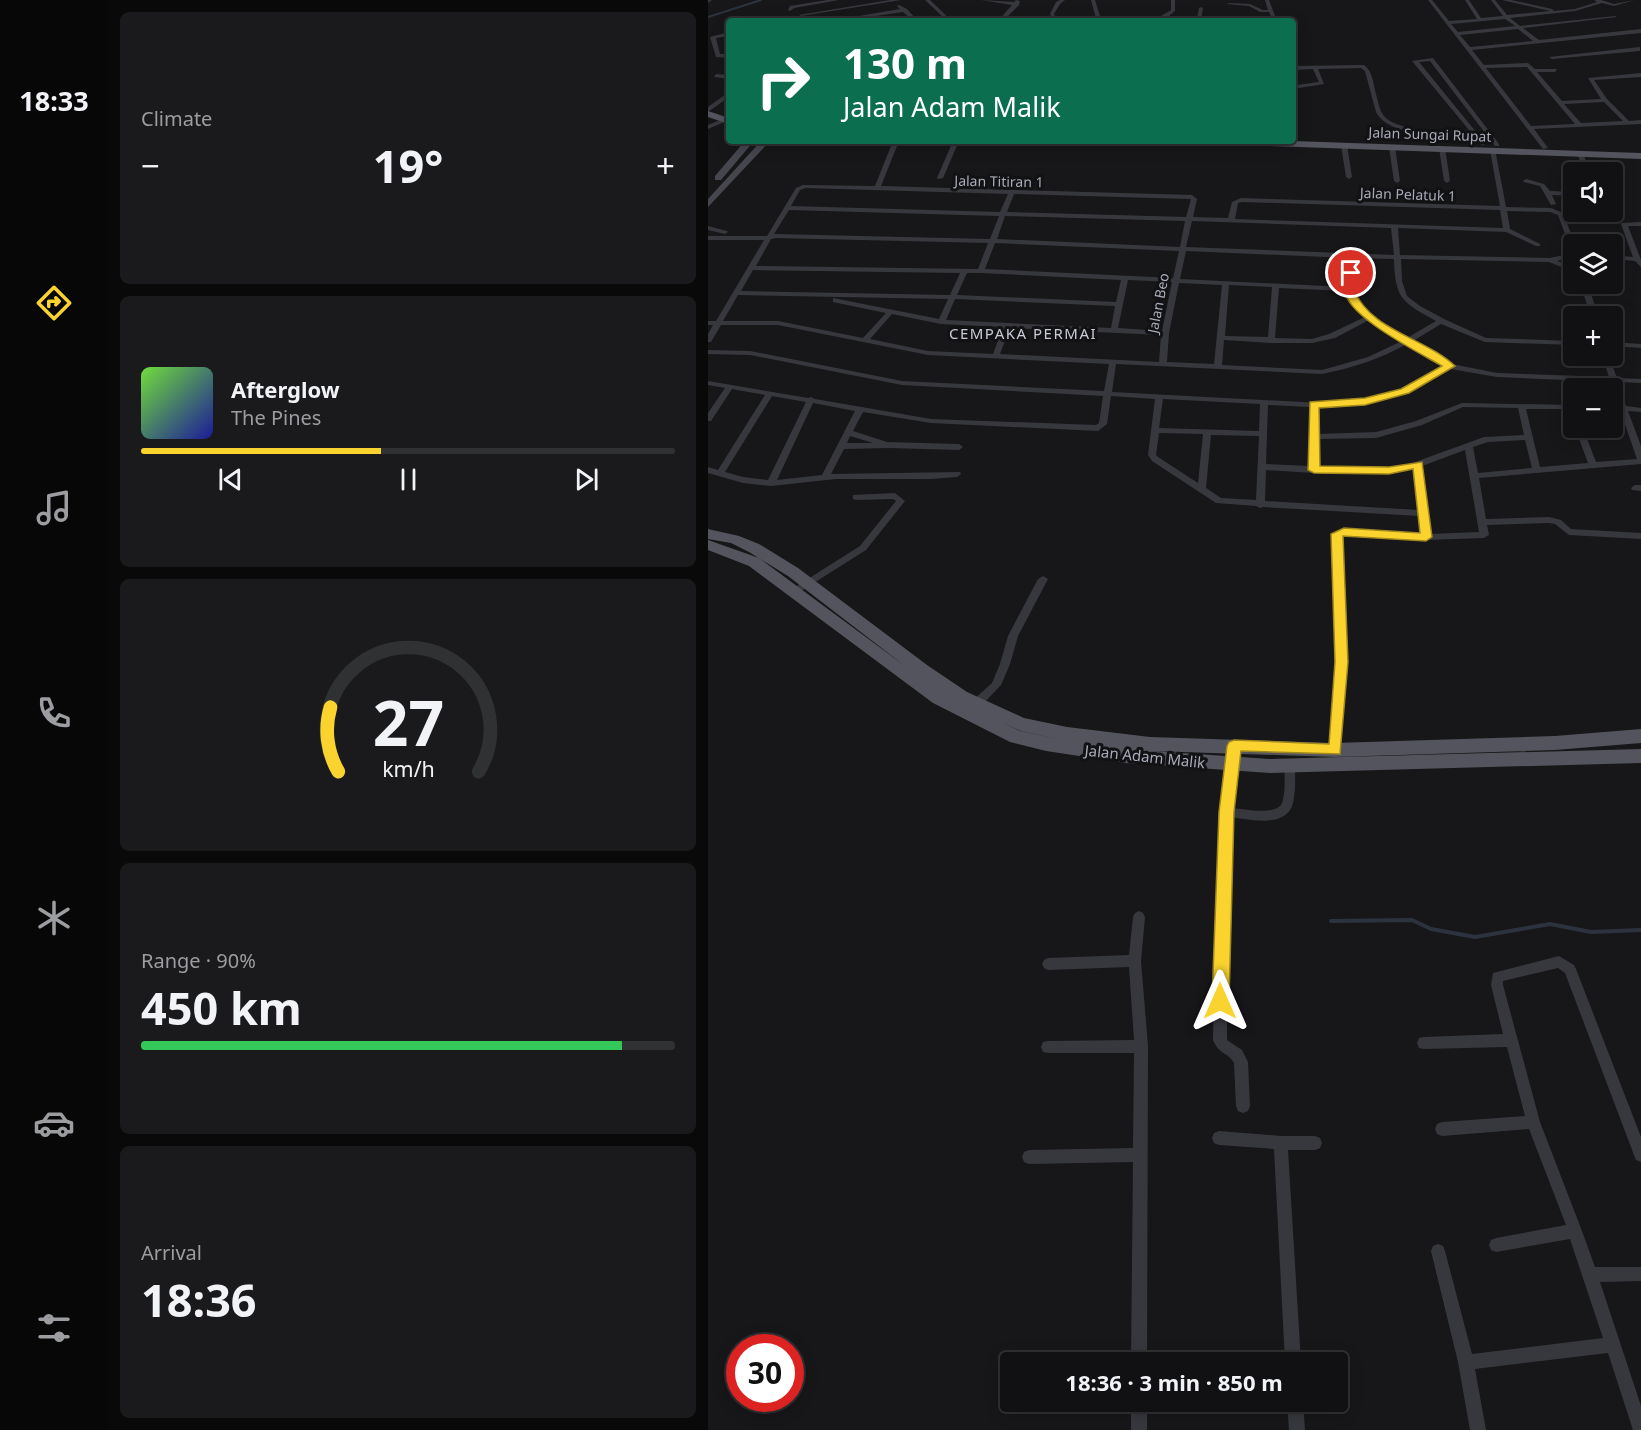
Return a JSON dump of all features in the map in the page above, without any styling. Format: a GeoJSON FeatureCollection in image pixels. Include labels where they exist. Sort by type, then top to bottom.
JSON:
{"type":"FeatureCollection","features":[{"type":"Feature","properties":{"kind":"main road"},"geometry":{"type":"LineString","coordinates":[[708,111],[726,118]]}},
{"type":"Feature","properties":{"kind":"main road","name":"Jalan Sungai Rupat"},"geometry":{"type":"LineString","coordinates":[[1296,139],[1483,144],[1495,147],[1580,153],[1622,153]]}},
{"type":"Feature","properties":{"kind":"main road","name":"Jalan Sungai Rupat"},"geometry":{"type":"LineString","coordinates":[[1296,143],[1442,148],[1545,148],[1641,154]]}},
{"type":"Feature","properties":{"kind":"main road","name":"Jalan Adam Malik"},"geometry":{"type":"LineString","coordinates":[[708,534],[734,539],[754,548],[939,699],[1016,737],[1046,744],[1126,756],[1232,764],[1290,765],[1325,755],[1501,743],[1555,743],[1641,736]]}},
{"type":"Feature","properties":{"kind":"main road","name":"Jalan Adam Malik"},"geometry":{"type":"LineString","coordinates":[[708,545],[754,562],[802,587],[976,704],[1021,723],[1067,734],[1150,744],[1234,746],[1325,755],[1505,761],[1641,756]]}},
{"type":"Feature","properties":{"kind":"main road"},"geometry":{"type":"LineString","coordinates":[[1501,743],[1505,761]]}},
{"type":"Feature","properties":{"kind":"main road"},"geometry":{"type":"LineString","coordinates":[[1555,743],[1561,760]]}},
{"type":"Feature","properties":{"kind":"main road"},"geometry":{"type":"LineString","coordinates":[[1232,764],[1234,746]]}},
{"type":"Feature","properties":{"kind":"street"},"geometry":{"type":"LineString","coordinates":[[802,18],[790,8],[837,0]]}},
{"type":"Feature","properties":{"kind":"street"},"geometry":{"type":"LineString","coordinates":[[889,0],[913,18]]}},
{"type":"Feature","properties":{"kind":"street"},"geometry":{"type":"LineString","coordinates":[[808,18],[889,0],[899,0]]}},
{"type":"Feature","properties":{"kind":"street"},"geometry":{"type":"LineString","coordinates":[[927,0],[947,18]]}},
{"type":"Feature","properties":{"kind":"street"},"geometry":{"type":"LineString","coordinates":[[983,0],[1018,2]]}},
{"type":"Feature","properties":{"kind":"street"},"geometry":{"type":"LineString","coordinates":[[1054,18],[1052,14],[1058,3],[1063,0]]}},
{"type":"Feature","properties":{"kind":"street"},"geometry":{"type":"LineString","coordinates":[[1093,0],[1098,17],[1102,18]]}},
{"type":"Feature","properties":{"kind":"street"},"geometry":{"type":"LineString","coordinates":[[1163,18],[1173,11],[1173,0]]}},
{"type":"Feature","properties":{"kind":"street"},"geometry":{"type":"LineString","coordinates":[[1267,0],[1274,18]]}},
{"type":"Feature","properties":{"kind":"street"},"geometry":{"type":"LineString","coordinates":[[1430,0],[1545,148]]}},
{"type":"Feature","properties":{"kind":"street"},"geometry":{"type":"LineString","coordinates":[[1467,0],[1480,20]]}},
{"type":"Feature","properties":{"kind":"street"},"geometry":{"type":"LineString","coordinates":[[1493,0],[1506,17],[1538,42]]}},
{"type":"Feature","properties":{"kind":"street"},"geometry":{"type":"LineString","coordinates":[[1504,0],[1560,12],[1579,26]]}},
{"type":"Feature","properties":{"kind":"street"},"geometry":{"type":"LineString","coordinates":[[1447,23],[1560,12],[1584,8],[1598,1],[1618,5],[1633,0]]}},
{"type":"Feature","properties":{"kind":"street"},"geometry":{"type":"LineString","coordinates":[[1003,18],[1018,2]]}},
{"type":"Feature","properties":{"kind":"street"},"geometry":{"type":"LineString","coordinates":[[1229,4],[1250,5],[1262,11],[1271,11]]}},
{"type":"Feature","properties":{"kind":"street"},"geometry":{"type":"LineString","coordinates":[[1200,18],[1202,8]]}},
{"type":"Feature","properties":{"kind":"street"},"geometry":{"type":"LineString","coordinates":[[851,18],[905,10]]}},
{"type":"Feature","properties":{"kind":"street"},"geometry":{"type":"LineString","coordinates":[[1455,34],[1615,17]]}},
{"type":"Feature","properties":{"kind":"street"},"geometry":{"type":"LineString","coordinates":[[1586,31],[1592,36]]}},
{"type":"Feature","properties":{"kind":"street"},"geometry":{"type":"LineString","coordinates":[[1469,49],[1641,31]]}},
{"type":"Feature","properties":{"kind":"street"},"geometry":{"type":"LineString","coordinates":[[1620,33],[1640,48]]}},
{"type":"Feature","properties":{"kind":"street"},"geometry":{"type":"LineString","coordinates":[[726,34],[716,35],[713,38],[718,56],[726,56]]}},
{"type":"Feature","properties":{"kind":"street"},"geometry":{"type":"LineString","coordinates":[[1512,45],[1517,52]]}},
{"type":"Feature","properties":{"kind":"street"},"geometry":{"type":"LineString","coordinates":[[1552,57],[1640,48]]}},
{"type":"Feature","properties":{"kind":"street"},"geometry":{"type":"LineString","coordinates":[[1523,58],[1579,125]]}},
{"type":"Feature","properties":{"kind":"street"},"geometry":{"type":"LineString","coordinates":[[1483,144],[1415,61],[1431,59],[1495,147],[1507,230]]}},
{"type":"Feature","properties":{"kind":"street"},"geometry":{"type":"LineString","coordinates":[[1482,67],[1528,65]]}},
{"type":"Feature","properties":{"kind":"street"},"geometry":{"type":"LineString","coordinates":[[1296,68],[1358,66],[1365,68],[1381,116],[1388,121],[1419,130],[1473,132]]}},
{"type":"Feature","properties":{"kind":"street"},"geometry":{"type":"LineString","coordinates":[[1299,86],[1322,83],[1315,68]]}},
{"type":"Feature","properties":{"kind":"street"},"geometry":{"type":"LineString","coordinates":[[1533,71],[1555,70]]}},
{"type":"Feature","properties":{"kind":"street"},"geometry":{"type":"LineString","coordinates":[[1627,122],[1605,100],[1590,79],[1641,75]]}},
{"type":"Feature","properties":{"kind":"street"},"geometry":{"type":"LineString","coordinates":[[716,76],[726,77]]}},
{"type":"Feature","properties":{"kind":"street"},"geometry":{"type":"LineString","coordinates":[[1433,81],[1447,79]]}},
{"type":"Feature","properties":{"kind":"street"},"geometry":{"type":"LineString","coordinates":[[708,111],[726,96]]}},
{"type":"Feature","properties":{"kind":"street"},"geometry":{"type":"LineString","coordinates":[[1560,103],[1605,100]]}},
{"type":"Feature","properties":{"kind":"street"},"geometry":{"type":"LineString","coordinates":[[708,127],[726,118]]}},
{"type":"Feature","properties":{"kind":"street"},"geometry":{"type":"LineString","coordinates":[[1528,128],[1641,122]]}},
{"type":"Feature","properties":{"kind":"street"},"geometry":{"type":"LineString","coordinates":[[709,188],[747,144]]}},
{"type":"Feature","properties":{"kind":"street"},"geometry":{"type":"LineString","coordinates":[[708,204],[763,144]]}},
{"type":"Feature","properties":{"kind":"street"},"geometry":{"type":"LineString","coordinates":[[878,189],[895,144]]}},
{"type":"Feature","properties":{"kind":"street"},"geometry":{"type":"LineString","coordinates":[[940,178],[955,144]]}},
{"type":"Feature","properties":{"kind":"street"},"geometry":{"type":"LineString","coordinates":[[1344,145],[1349,177]]}},
{"type":"Feature","properties":{"kind":"street"},"geometry":{"type":"LineString","coordinates":[[1392,147],[1397,181]]}},
{"type":"Feature","properties":{"kind":"street"},"geometry":{"type":"LineString","coordinates":[[1442,148],[1447,181]]}},
{"type":"Feature","properties":{"kind":"street"},"geometry":{"type":"LineString","coordinates":[[1580,153],[1583,162]]}},
{"type":"Feature","properties":{"kind":"street"},"geometry":{"type":"LineString","coordinates":[[1526,181],[1542,185],[1552,204]]}},
{"type":"Feature","properties":{"kind":"street","name":"Jalan Titiran 1"},"geometry":{"type":"LineString","coordinates":[[787,208],[798,189],[805,186],[1192,197]]}},
{"type":"Feature","properties":{"kind":"street"},"geometry":{"type":"LineString","coordinates":[[709,188],[723,188]]}},
{"type":"Feature","properties":{"kind":"street"},"geometry":{"type":"LineString","coordinates":[[929,211],[936,191]]}},
{"type":"Feature","properties":{"kind":"street"},"geometry":{"type":"LineString","coordinates":[[981,271],[1011,193]]}},
{"type":"Feature","properties":{"kind":"street"},"geometry":{"type":"LineString","coordinates":[[1548,193],[1563,194]]}},
{"type":"Feature","properties":{"kind":"street","name":"Jalan Beo"},"geometry":{"type":"LineString","coordinates":[[1163,363],[1165,333],[1194,199],[1192,197]]}},
{"type":"Feature","properties":{"kind":"street","name":"Jalan Pelatuk 1"},"geometry":{"type":"LineString","coordinates":[[1232,220],[1234,202],[1241,200],[1557,212],[1561,214],[1568,234]]}},
{"type":"Feature","properties":{"kind":"street"},"geometry":{"type":"LineString","coordinates":[[708,340],[787,208],[1507,230],[1538,245]]}},
{"type":"Feature","properties":{"kind":"street"},"geometry":{"type":"LineString","coordinates":[[1639,262],[1624,224],[1641,224]]}},
{"type":"Feature","properties":{"kind":"street"},"geometry":{"type":"LineString","coordinates":[[1394,226],[1400,292],[1403,298],[1441,321],[1485,340],[1563,343]]}},
{"type":"Feature","properties":{"kind":"street"},"geometry":{"type":"LineString","coordinates":[[708,228],[716,231],[771,236]]}},
{"type":"Feature","properties":{"kind":"street"},"geometry":{"type":"LineString","coordinates":[[708,238],[771,236],[992,241],[1352,256],[1550,260],[1563,257]]}},
{"type":"Feature","properties":{"kind":"street"},"geometry":{"type":"LineString","coordinates":[[1352,256],[1352,282],[1349,290],[1354,302],[1370,317],[1450,366],[1497,375],[1566,378]]}},
{"type":"Feature","properties":{"kind":"street"},"geometry":{"type":"LineString","coordinates":[[1623,259],[1639,262]]}},
{"type":"Feature","properties":{"kind":"street"},"geometry":{"type":"LineString","coordinates":[[1550,260],[1563,265]]}},
{"type":"Feature","properties":{"kind":"street"},"geometry":{"type":"LineString","coordinates":[[751,268],[981,271],[1349,290]]}},
{"type":"Feature","properties":{"kind":"street"},"geometry":{"type":"LineString","coordinates":[[941,322],[964,271]]}},
{"type":"Feature","properties":{"kind":"street"},"geometry":{"type":"LineString","coordinates":[[1114,330],[1125,278]]}},
{"type":"Feature","properties":{"kind":"street"},"geometry":{"type":"LineString","coordinates":[[1218,366],[1226,283]]}},
{"type":"Feature","properties":{"kind":"street"},"geometry":{"type":"LineString","coordinates":[[1271,341],[1276,286]]}},
{"type":"Feature","properties":{"kind":"street"},"geometry":{"type":"LineString","coordinates":[[737,293],[953,297],[1119,304]]}},
{"type":"Feature","properties":{"kind":"street"},"geometry":{"type":"LineString","coordinates":[[815,295],[941,322],[1165,333]]}},
{"type":"Feature","properties":{"kind":"street"},"geometry":{"type":"LineString","coordinates":[[864,341],[890,312]]}},
{"type":"Feature","properties":{"kind":"street"},"geometry":{"type":"LineString","coordinates":[[1221,338],[1312,341],[1332,336],[1370,317]]}},
{"type":"Feature","properties":{"kind":"street"},"geometry":{"type":"LineString","coordinates":[[708,323],[778,323],[915,351],[1322,372],[1348,368],[1370,361],[1441,321]]}},
{"type":"Feature","properties":{"kind":"street"},"geometry":{"type":"LineString","coordinates":[[996,356],[1007,325]]}},
{"type":"Feature","properties":{"kind":"street"},"geometry":{"type":"LineString","coordinates":[[1623,345],[1641,346]]}},
{"type":"Feature","properties":{"kind":"street"},"geometry":{"type":"LineString","coordinates":[[708,352],[750,353],[902,383],[1314,405],[1365,402],[1405,391],[1450,366]]}},
{"type":"Feature","properties":{"kind":"street"},"geometry":{"type":"LineString","coordinates":[[708,383],[931,421],[1098,428],[1103,424],[1113,361]]}},
{"type":"Feature","properties":{"kind":"street"},"geometry":{"type":"LineString","coordinates":[[1623,380],[1641,381]]}},
{"type":"Feature","properties":{"kind":"street"},"geometry":{"type":"LineString","coordinates":[[708,419],[730,386]]}},
{"type":"Feature","properties":{"kind":"street"},"geometry":{"type":"LineString","coordinates":[[720,474],[770,393]]}},
{"type":"Feature","properties":{"kind":"street"},"geometry":{"type":"LineString","coordinates":[[1159,398],[1152,455],[1219,501],[1425,513]]}},
{"type":"Feature","properties":{"kind":"street"},"geometry":{"type":"LineString","coordinates":[[771,483],[811,399]]}},
{"type":"Feature","properties":{"kind":"street"},"geometry":{"type":"LineString","coordinates":[[1260,505],[1264,403]]}},
{"type":"Feature","properties":{"kind":"street"},"geometry":{"type":"LineString","coordinates":[[1314,405],[1314,470]]}},
{"type":"Feature","properties":{"kind":"street"},"geometry":{"type":"LineString","coordinates":[[1313,437],[1376,435],[1419,423],[1462,405],[1521,405],[1563,408]]}},
{"type":"Feature","properties":{"kind":"street"},"geometry":{"type":"LineString","coordinates":[[1521,405],[1537,471]]}},
{"type":"Feature","properties":{"kind":"street"},"geometry":{"type":"LineString","coordinates":[[1473,476],[1641,460],[1623,408],[1641,410]]}},
{"type":"Feature","properties":{"kind":"street"},"geometry":{"type":"LineString","coordinates":[[825,477],[860,409]]}},
{"type":"Feature","properties":{"kind":"street"},"geometry":{"type":"LineString","coordinates":[[1155,430],[1264,434]]}},
{"type":"Feature","properties":{"kind":"street"},"geometry":{"type":"LineString","coordinates":[[848,432],[889,445]]}},
{"type":"Feature","properties":{"kind":"street"},"geometry":{"type":"LineString","coordinates":[[1202,488],[1207,432]]}},
{"type":"Feature","properties":{"kind":"street"},"geometry":{"type":"LineString","coordinates":[[1261,467],[1389,471],[1418,464],[1487,439],[1527,437]]}},
{"type":"Feature","properties":{"kind":"street"},"geometry":{"type":"LineString","coordinates":[[1582,438],[1593,466]]}},
{"type":"Feature","properties":{"kind":"street"},"geometry":{"type":"LineString","coordinates":[[840,446],[959,447]]}},
{"type":"Feature","properties":{"kind":"street"},"geometry":{"type":"LineString","coordinates":[[1325,755],[1342,662],[1337,534],[1344,532],[1426,537],[1482,536],[1485,533],[1469,447]]}},
{"type":"Feature","properties":{"kind":"street"},"geometry":{"type":"LineString","coordinates":[[1418,464],[1426,537]]}},
{"type":"Feature","properties":{"kind":"street"},"geometry":{"type":"LineString","coordinates":[[708,470],[743,480],[771,483],[825,477],[957,474]]}},
{"type":"Feature","properties":{"kind":"street"},"geometry":{"type":"LineString","coordinates":[[802,587],[863,548],[901,501],[895,496],[856,497]]}},
{"type":"Feature","properties":{"kind":"street"},"geometry":{"type":"LineString","coordinates":[[1482,522],[1550,520],[1558,522],[1569,531],[1641,536]]}},
{"type":"Feature","properties":{"kind":"street"},"geometry":{"type":"LineString","coordinates":[[976,704],[996,685],[1013,636],[1043,579]]}},
{"type":"Feature","properties":{"kind":"street"},"geometry":{"type":"LineString","coordinates":[[1232,764],[1226,812],[1220,1040],[1222,1045],[1237,1055],[1241,1062],[1243,1106]]}},
{"type":"Feature","properties":{"kind":"street"},"geometry":{"type":"LineString","coordinates":[[1226,812],[1275,816],[1283,812],[1287,806],[1290,765]]}},
{"type":"Feature","properties":{"kind":"street"},"geometry":{"type":"LineString","coordinates":[[1138,917],[1135,961],[1140,1046],[1139,1352]]}},
{"type":"Feature","properties":{"kind":"street"},"geometry":{"type":"LineString","coordinates":[[1048,964],[1135,961]]}},
{"type":"Feature","properties":{"kind":"street"},"geometry":{"type":"LineString","coordinates":[[1641,1155],[1570,969],[1559,962],[1497,977],[1497,985],[1533,1122],[1575,1231],[1641,1430]]}},
{"type":"Feature","properties":{"kind":"street"},"geometry":{"type":"LineString","coordinates":[[1425,1043],[1512,1040]]}},
{"type":"Feature","properties":{"kind":"street"},"geometry":{"type":"LineString","coordinates":[[1048,1047],[1140,1046]]}},
{"type":"Feature","properties":{"kind":"street"},"geometry":{"type":"LineString","coordinates":[[1442,1129],[1533,1122]]}},
{"type":"Feature","properties":{"kind":"street"},"geometry":{"type":"LineString","coordinates":[[1219,1138],[1315,1143]]}},
{"type":"Feature","properties":{"kind":"street"},"geometry":{"type":"LineString","coordinates":[[1281,1143],[1292,1352]]}},
{"type":"Feature","properties":{"kind":"street"},"geometry":{"type":"LineString","coordinates":[[1029,1157],[1138,1155]]}},
{"type":"Feature","properties":{"kind":"street"},"geometry":{"type":"LineString","coordinates":[[1496,1245],[1575,1231]]}},
{"type":"Feature","properties":{"kind":"street"},"geometry":{"type":"LineString","coordinates":[[1438,1251],[1466,1362],[1478,1430]]}},
{"type":"Feature","properties":{"kind":"street"},"geometry":{"type":"LineString","coordinates":[[1589,1275],[1641,1274]]}},
{"type":"Feature","properties":{"kind":"street"},"geometry":{"type":"LineString","coordinates":[[1466,1362],[1612,1345]]}},
{"type":"Feature","properties":{"kind":"street"},"geometry":{"type":"LineString","coordinates":[[1139,1412],[1139,1430]]}},
{"type":"Feature","properties":{"kind":"street"},"geometry":{"type":"LineString","coordinates":[[1296,1412],[1297,1430]]}},
{"type":"Feature","properties":{"kind":"waterway"},"geometry":{"type":"LineString","coordinates":[[708,17],[761,0]]}},
{"type":"Feature","properties":{"kind":"waterway"},"geometry":{"type":"LineString","coordinates":[[1331,921],[1412,920],[1431,929],[1475,937],[1550,924],[1591,932],[1641,930]]}},
{"type":"Feature","properties":{"kind":"district","name":"CEMPAKA PERMAI"},"geometry":{"type":"Point","coordinates":[1023,333]}},
{"type":"Feature","properties":{"kind":"route"},"geometry":{"type":"LineString","coordinates":[[1220,1001],[1226,812],[1234,746],[1335,750],[1342,662],[1337,534],[1344,532],[1426,537],[1418,464],[1405,469],[1389,471],[1314,470],[1314,405],[1365,402],[1405,391],[1450,366],[1374,321],[1354,302],[1349,290],[1352,282],[1351,273]]}}]}
